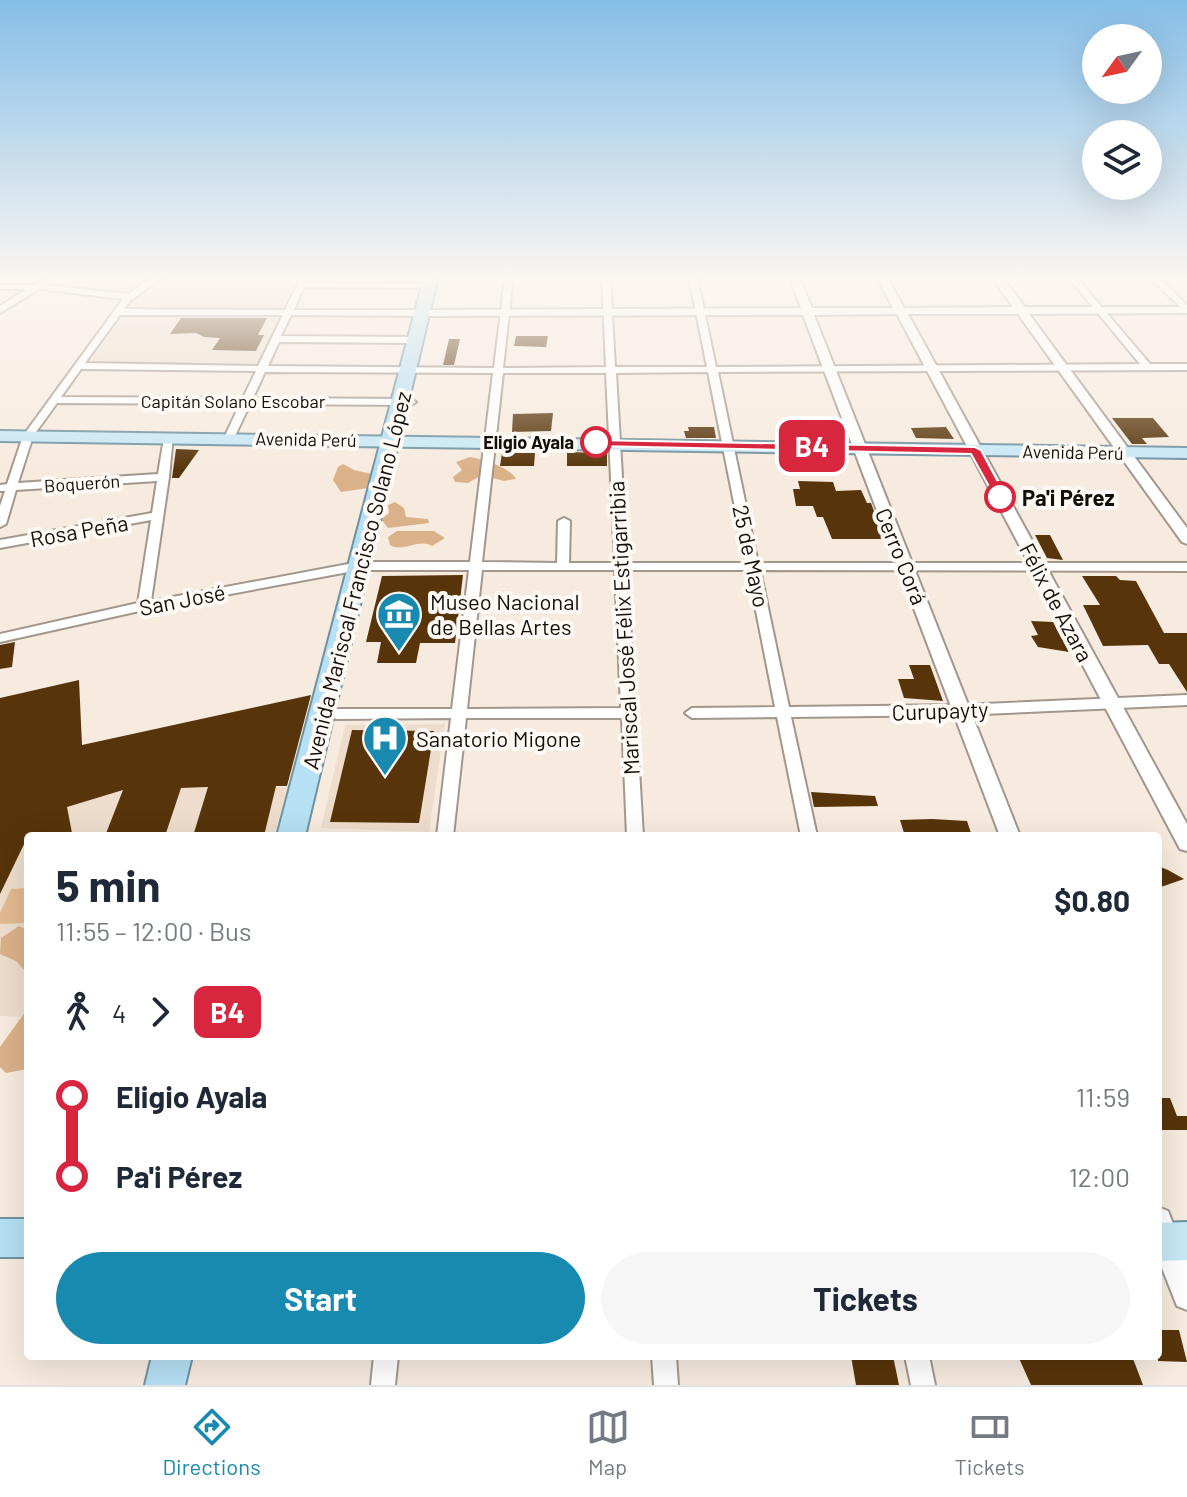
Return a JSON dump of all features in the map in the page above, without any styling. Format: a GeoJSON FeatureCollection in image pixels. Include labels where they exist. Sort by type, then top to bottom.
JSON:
{"type":"FeatureCollection","features":[{"type":"Feature","properties":{"kind":"highway","name":"Avenida Mariscal Francisco Solano López"},"geometry":{"type":"LineString","coordinates":[[412,372],[419,342]]}},
{"type":"Feature","properties":{"kind":"highway","name":"Avenida Mariscal Francisco Solano López"},"geometry":{"type":"LineString","coordinates":[[297,832],[336,714],[365,566],[388,498],[397,435],[419,342]]}},
{"type":"Feature","properties":{"kind":"highway","name":"Avenida Mariscal Francisco Solano López"},"geometry":{"type":"LineString","coordinates":[[297,832],[396,441]]}},
{"type":"Feature","properties":{"kind":"highway"},"geometry":{"type":"LineString","coordinates":[[0,1238],[24,1238]]}},
{"type":"Feature","properties":{"kind":"highway"},"geometry":{"type":"LineString","coordinates":[[165,1385],[171,1360]]}},
{"type":"Feature","properties":{"kind":"main road","name":"Avenida Perú"},"geometry":{"type":"LineString","coordinates":[[0,436],[1187,453]]}},
{"type":"Feature","properties":{"kind":"street"},"geometry":{"type":"LineString","coordinates":[[0,524],[6,488],[28,436],[96,342]]}},
{"type":"Feature","properties":{"kind":"street"},"geometry":{"type":"LineString","coordinates":[[229,438],[275,342]]}},
{"type":"Feature","properties":{"kind":"street"},"geometry":{"type":"LineString","coordinates":[[445,832],[502,342]]}},
{"type":"Feature","properties":{"kind":"street","name":"Mariscal José Félix Estigarribia"},"geometry":{"type":"LineString","coordinates":[[609,342],[635,832]]}},
{"type":"Feature","properties":{"kind":"street","name":"25 de Mayo"},"geometry":{"type":"LineString","coordinates":[[706,342],[808,832]]}},
{"type":"Feature","properties":{"kind":"street","name":"Cerro Corá"},"geometry":{"type":"LineString","coordinates":[[819,342],[1008,832]]}},
{"type":"Feature","properties":{"kind":"street","name":"Félix de Azara"},"geometry":{"type":"LineString","coordinates":[[917,342],[1187,843]]}},
{"type":"Feature","properties":{"kind":"street"},"geometry":{"type":"LineString","coordinates":[[1044,342],[1187,539]]}},
{"type":"Feature","properties":{"kind":"street"},"geometry":{"type":"LineString","coordinates":[[1126,342],[1147,367]]}},
{"type":"Feature","properties":{"kind":"street"},"geometry":{"type":"LineString","coordinates":[[78,366],[412,372],[1187,367]]}},
{"type":"Feature","properties":{"kind":"street","name":"Capitán Solano Escobar"},"geometry":{"type":"LineString","coordinates":[[54,400],[405,402]]}},
{"type":"Feature","properties":{"kind":"street"},"geometry":{"type":"LineString","coordinates":[[144,606],[169,438]]}},
{"type":"Feature","properties":{"kind":"street","name":"Boquerón"},"geometry":{"type":"LineString","coordinates":[[6,488],[164,477]]}},
{"type":"Feature","properties":{"kind":"street","name":"Rosa Peña"},"geometry":{"type":"LineString","coordinates":[[0,544],[158,515]]}},
{"type":"Feature","properties":{"kind":"street"},"geometry":{"type":"LineString","coordinates":[[563,566],[564,521]]}},
{"type":"Feature","properties":{"kind":"street"},"geometry":{"type":"LineString","coordinates":[[365,566],[1187,567]]}},
{"type":"Feature","properties":{"kind":"street","name":"San José"},"geometry":{"type":"LineString","coordinates":[[0,638],[144,606],[365,566]]}},
{"type":"Feature","properties":{"kind":"street","name":"Curupayty"},"geometry":{"type":"LineString","coordinates":[[692,713],[961,710],[1187,700]]}},
{"type":"Feature","properties":{"kind":"street"},"geometry":{"type":"LineString","coordinates":[[336,714],[627,713]]}},
{"type":"Feature","properties":{"kind":"street"},"geometry":{"type":"LineString","coordinates":[[1167,1237],[1187,1296]]}},
{"type":"Feature","properties":{"kind":"street"},"geometry":{"type":"LineString","coordinates":[[383,1385],[386,1360]]}},
{"type":"Feature","properties":{"kind":"street"},"geometry":{"type":"LineString","coordinates":[[664,1360],[666,1385]]}},
{"type":"Feature","properties":{"kind":"street"},"geometry":{"type":"LineString","coordinates":[[918,1360],[923,1385]]}},
{"type":"Feature","properties":{"kind":"shaded area"},"geometry":{"type":"Polygon","coordinates":[[[105,342],[268,342],[257,364],[90,362],[105,342]]]}},
{"type":"Feature","properties":{"kind":"shaded area"},"geometry":{"type":"Polygon","coordinates":[[[470,457],[503,468],[516,479],[504,481],[482,475],[468,483],[455,482],[453,477],[462,470],[456,462],[470,457]]]}},
{"type":"Feature","properties":{"kind":"shaded area"},"geometry":{"type":"Polygon","coordinates":[[[343,464],[376,475],[375,487],[341,492],[333,480],[338,467],[343,464]]]}},
{"type":"Feature","properties":{"kind":"shaded area"},"geometry":{"type":"Polygon","coordinates":[[[395,502],[404,508],[406,517],[428,519],[429,523],[388,528],[381,519],[389,513],[388,505],[395,502]]]}},
{"type":"Feature","properties":{"kind":"shaded area"},"geometry":{"type":"Polygon","coordinates":[[[397,531],[434,531],[445,538],[432,546],[395,547],[390,545],[388,537],[397,531]]]}},
{"type":"Feature","properties":{"kind":"shaded area","name":"Sanatorio Migone"},"geometry":{"type":"Polygon","coordinates":[[[445,724],[429,832],[321,828],[345,725],[445,724]]]}},
{"type":"Feature","properties":{"kind":"shaded area"},"geometry":{"type":"Polygon","coordinates":[[[288,787],[275,832],[24,832],[24,1017],[0,1016],[0,827],[128,788],[288,787]]]}},
{"type":"Feature","properties":{"kind":"shaded area"},"geometry":{"type":"Polygon","coordinates":[[[24,888],[24,923],[0,924],[0,913],[11,889],[24,888]]]}},
{"type":"Feature","properties":{"kind":"shaded area"},"geometry":{"type":"Polygon","coordinates":[[[19,926],[24,928],[24,970],[16,961],[0,954],[1,938],[19,926]]]}},
{"type":"Feature","properties":{"kind":"shaded area"},"geometry":{"type":"Polygon","coordinates":[[[24,1014],[24,1070],[6,1073],[0,1067],[0,1047],[24,1014]]]}},
{"type":"Feature","properties":{"kind":"building"},"geometry":{"type":"Polygon","coordinates":[[[218,342],[261,342],[256,351],[212,350],[218,342]]]}},
{"type":"Feature","properties":{"kind":"building"},"geometry":{"type":"Polygon","coordinates":[[[448,342],[459,342],[454,365],[443,365],[448,342]]]}},
{"type":"Feature","properties":{"kind":"building"},"geometry":{"type":"Polygon","coordinates":[[[515,342],[547,342],[546,347],[514,346],[515,342]]]}},
{"type":"Feature","properties":{"kind":"building"},"geometry":{"type":"Polygon","coordinates":[[[553,413],[551,431],[512,432],[513,414],[553,413]]]}},
{"type":"Feature","properties":{"kind":"building"},"geometry":{"type":"Polygon","coordinates":[[[1112,418],[1153,418],[1169,437],[1142,438],[1147,444],[1132,444],[1112,418]]]}},
{"type":"Feature","properties":{"kind":"building"},"geometry":{"type":"Polygon","coordinates":[[[688,427],[714,427],[716,438],[686,438],[684,431],[689,431],[688,427]]]}},
{"type":"Feature","properties":{"kind":"building"},"geometry":{"type":"Polygon","coordinates":[[[946,427],[954,439],[916,438],[911,428],[946,427]]]}},
{"type":"Feature","properties":{"kind":"building"},"geometry":{"type":"Polygon","coordinates":[[[176,449],[199,450],[179,478],[172,478],[176,449]]]}},
{"type":"Feature","properties":{"kind":"building"},"geometry":{"type":"Polygon","coordinates":[[[567,452],[607,453],[607,466],[567,466],[567,452]]]}},
{"type":"Feature","properties":{"kind":"building"},"geometry":{"type":"Polygon","coordinates":[[[502,453],[535,453],[534,466],[500,466],[502,453]]]}},
{"type":"Feature","properties":{"kind":"building"},"geometry":{"type":"Polygon","coordinates":[[[798,481],[833,482],[836,491],[861,490],[867,503],[871,503],[884,539],[832,539],[823,517],[817,517],[813,506],[796,506],[793,489],[800,489],[798,481]]]}},
{"type":"Feature","properties":{"kind":"building"},"geometry":{"type":"Polygon","coordinates":[[[1035,535],[1050,535],[1063,560],[1047,558],[1035,535]]]}},
{"type":"Feature","properties":{"kind":"building"},"geometry":{"type":"Polygon","coordinates":[[[463,575],[455,643],[420,643],[416,663],[377,663],[381,642],[366,642],[382,576],[463,575]]]}},
{"type":"Feature","properties":{"kind":"building"},"geometry":{"type":"Polygon","coordinates":[[[1082,576],[1116,576],[1120,580],[1136,581],[1164,633],[1187,633],[1187,692],[1169,664],[1159,664],[1148,645],[1103,646],[1083,605],[1100,605],[1082,576]]]}},
{"type":"Feature","properties":{"kind":"building"},"geometry":{"type":"Polygon","coordinates":[[[1031,621],[1053,622],[1069,652],[1038,647],[1031,636],[1038,635],[1031,621]]]}},
{"type":"Feature","properties":{"kind":"building"},"geometry":{"type":"Polygon","coordinates":[[[15,642],[12,667],[0,669],[0,645],[15,642]]]}},
{"type":"Feature","properties":{"kind":"building"},"geometry":{"type":"Polygon","coordinates":[[[909,665],[930,665],[943,701],[904,698],[898,679],[914,679],[909,665]]]}},
{"type":"Feature","properties":{"kind":"building"},"geometry":{"type":"Polygon","coordinates":[[[79,680],[82,745],[311,695],[287,786],[276,786],[265,832],[194,832],[208,787],[181,788],[166,832],[107,832],[123,790],[67,807],[72,832],[24,832],[24,844],[0,894],[0,698],[79,680]]]}},
{"type":"Feature","properties":{"kind":"building","name":"Sanatorio Migone"},"geometry":{"type":"Polygon","coordinates":[[[352,730],[434,731],[419,823],[330,822],[352,730]]]}},
{"type":"Feature","properties":{"kind":"building"},"geometry":{"type":"Polygon","coordinates":[[[811,792],[875,796],[878,806],[814,807],[811,792]]]}},
{"type":"Feature","properties":{"kind":"building"},"geometry":{"type":"Polygon","coordinates":[[[900,820],[967,821],[971,832],[904,832],[900,820]]]}},
{"type":"Feature","properties":{"kind":"building"},"geometry":{"type":"Polygon","coordinates":[[[1162,868],[1168,870],[1184,879],[1162,887],[1162,868]]]}},
{"type":"Feature","properties":{"kind":"building"},"geometry":{"type":"Polygon","coordinates":[[[1162,1098],[1170,1098],[1177,1116],[1187,1116],[1187,1130],[1162,1130],[1162,1098]]]}},
{"type":"Feature","properties":{"kind":"building"},"geometry":{"type":"Polygon","coordinates":[[[1162,1330],[1179,1330],[1187,1362],[1158,1361],[1162,1360],[1162,1330]]]}},
{"type":"Feature","properties":{"kind":"building"},"geometry":{"type":"Polygon","coordinates":[[[852,1360],[894,1360],[899,1385],[856,1385],[852,1360]]]}},
{"type":"Feature","properties":{"kind":"building"},"geometry":{"type":"Polygon","coordinates":[[[1020,1360],[1134,1360],[1143,1385],[1031,1385],[1020,1360]]]}},
{"type":"Feature","properties":{"kind":"bus line","name":"B4"},"geometry":{"type":"LineString","coordinates":[[596,442],[975,450],[1000,497]]}},
{"type":"Feature","properties":{"kind":"place","name":"Eligio Ayala"},"geometry":{"type":"Point","coordinates":[596,442]}},
{"type":"Feature","properties":{"kind":"place","name":"Pa'i Pérez"},"geometry":{"type":"Point","coordinates":[1000,497]}},
{"type":"Feature","properties":{"kind":"place","name":"Museo Nacional de Bellas Artes"},"geometry":{"type":"Point","coordinates":[399,653]}},
{"type":"Feature","properties":{"kind":"place","name":"Sanatorio Migone"},"geometry":{"type":"Point","coordinates":[385,777]}}]}
